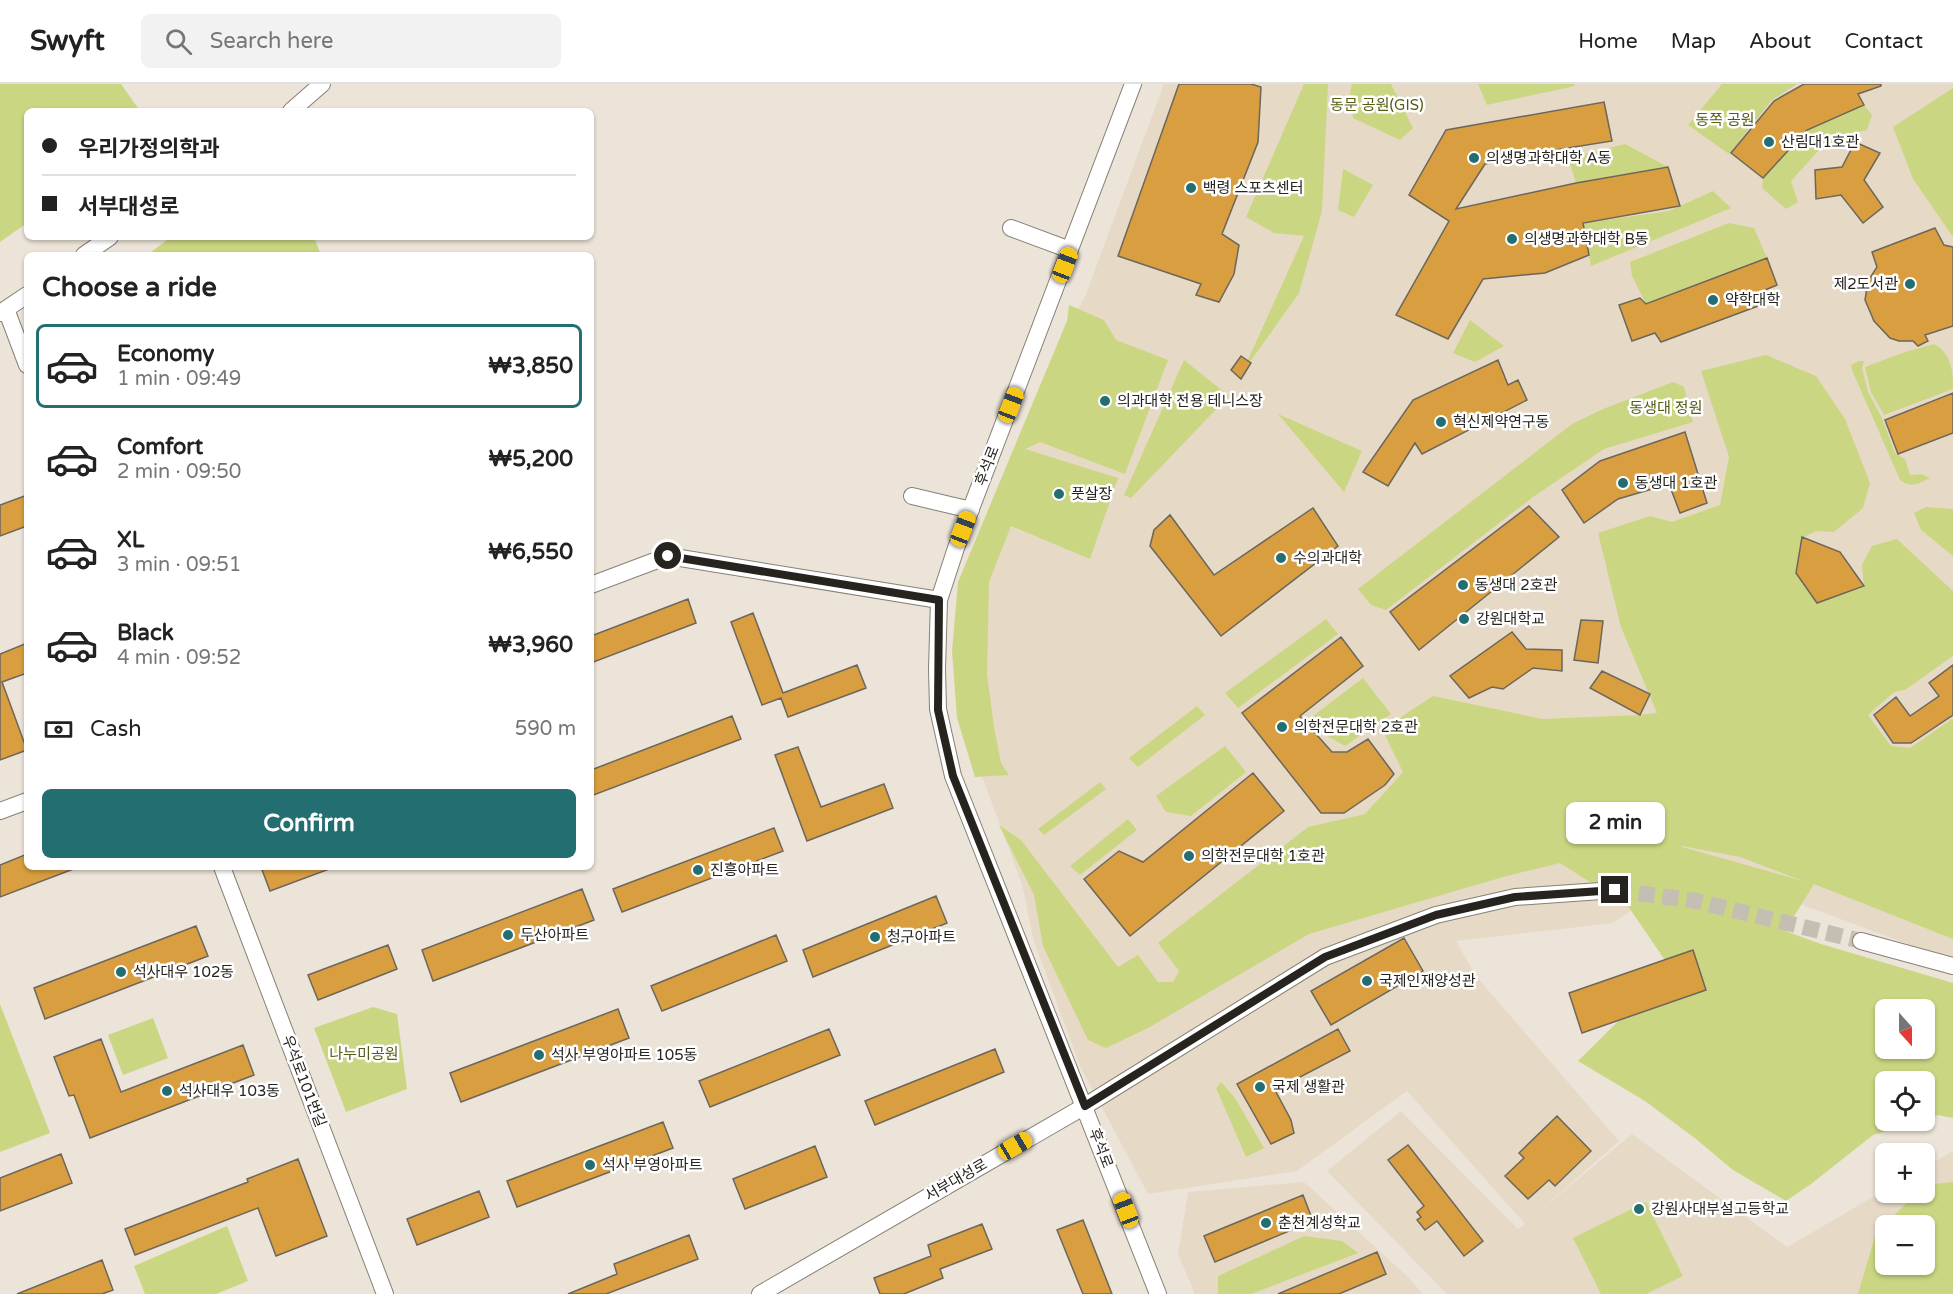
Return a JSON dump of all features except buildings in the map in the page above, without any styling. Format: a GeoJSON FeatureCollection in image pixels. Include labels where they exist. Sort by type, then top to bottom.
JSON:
{"type":"FeatureCollection","features":[{"type":"Feature","properties":{"kind":"street"},"geometry":{"type":"LineString","coordinates":[[294,108],[322,84]]}},
{"type":"Feature","properties":{"kind":"street","name":"후석로"},"geometry":{"type":"LineString","coordinates":[[1133,84],[970,510],[939,600],[938,710],[953,776],[1158,1294]]}},
{"type":"Feature","properties":{"kind":"street"},"geometry":{"type":"LineString","coordinates":[[1011,228],[1070,250]]}},
{"type":"Feature","properties":{"kind":"street"},"geometry":{"type":"LineString","coordinates":[[88,252],[106,240]]}},
{"type":"Feature","properties":{"kind":"street"},"geometry":{"type":"LineString","coordinates":[[24,297],[3,311],[24,358]]}},
{"type":"Feature","properties":{"kind":"street"},"geometry":{"type":"LineString","coordinates":[[912,496],[970,510]]}},
{"type":"Feature","properties":{"kind":"street"},"geometry":{"type":"LineString","coordinates":[[594,584],[668,556],[939,600]]}},
{"type":"Feature","properties":{"kind":"street"},"geometry":{"type":"LineString","coordinates":[[0,811],[24,802]]}},
{"type":"Feature","properties":{"kind":"street","name":"우석로101번길"},"geometry":{"type":"LineString","coordinates":[[223,870],[386,1294]]}},
{"type":"Feature","properties":{"kind":"street","name":"서부대성로"},"geometry":{"type":"LineString","coordinates":[[760,1294],[1085,1106],[1325,957],[1436,915],[1515,897],[1615,890]]}},
{"type":"Feature","properties":{"kind":"street"},"geometry":{"type":"LineString","coordinates":[[1862,941],[1953,966]]}},
{"type":"Feature","properties":{"kind":"shaded area","name":"강원대학교"},"geometry":{"type":"Polygon","coordinates":[[[1164,84],[1953,84],[1953,961],[1698,866],[1613,923],[1456,941],[1476,976],[1619,1141],[1536,1214],[1632,1134],[1787,1247],[1875,1196],[1875,1203],[1935,1203],[1935,1161],[1953,1151],[1953,1294],[1447,1294],[1327,1171],[1401,1111],[1518,1229],[1525,1224],[1407,1091],[1297,1171],[1148,1194],[1081,1068],[1034,942],[1022,884],[980,771],[980,571],[1068,329],[1086,294],[1164,84]]]}},
{"type":"Feature","properties":{"kind":"shaded area","name":"춘천계성학교"},"geometry":{"type":"Polygon","coordinates":[[[1304,1182],[1408,1277],[1423,1294],[1195,1294],[1178,1254],[1188,1192],[1304,1182]]]}},
{"type":"Feature","properties":{"kind":"green space"},"geometry":{"type":"Polygon","coordinates":[[[0,84],[121,84],[138,108],[24,108],[24,225],[0,242],[0,84]]]}},
{"type":"Feature","properties":{"kind":"green space"},"geometry":{"type":"Polygon","coordinates":[[[1304,84],[1328,84],[1322,211],[1299,293],[1242,373],[1304,236],[1274,233],[1246,217],[1304,84]]]}},
{"type":"Feature","properties":{"kind":"green space","name":"동문 공원(GIS)"},"geometry":{"type":"Polygon","coordinates":[[[1352,84],[1391,84],[1413,128],[1400,140],[1353,118],[1350,92],[1352,84]]]}},
{"type":"Feature","properties":{"kind":"green space"},"geometry":{"type":"Polygon","coordinates":[[[1478,84],[1574,84],[1575,86],[1487,105],[1478,84]]]}},
{"type":"Feature","properties":{"kind":"green space","name":"동쪽 공원"},"geometry":{"type":"Polygon","coordinates":[[[1722,84],[1797,84],[1772,100],[1729,154],[1688,125],[1722,84]]]}},
{"type":"Feature","properties":{"kind":"green space"},"geometry":{"type":"Polygon","coordinates":[[[1953,88],[1953,237],[1913,179],[1893,127],[1953,88]]]}},
{"type":"Feature","properties":{"kind":"green space"},"geometry":{"type":"Polygon","coordinates":[[[1864,105],[1872,115],[1867,130],[1842,136],[1817,152],[1791,181],[1798,202],[1786,209],[1762,188],[1763,178],[1807,130],[1864,105]]]}},
{"type":"Feature","properties":{"kind":"green space"},"geometry":{"type":"Polygon","coordinates":[[[1625,144],[1668,167],[1576,183],[1568,158],[1625,144]]]}},
{"type":"Feature","properties":{"kind":"green space"},"geometry":{"type":"Polygon","coordinates":[[[1343,169],[1373,185],[1354,217],[1338,210],[1343,169]]]}},
{"type":"Feature","properties":{"kind":"green space"},"geometry":{"type":"Polygon","coordinates":[[[1713,191],[1731,208],[1591,266],[1583,223],[1669,211],[1713,191]]]}},
{"type":"Feature","properties":{"kind":"green space"},"geometry":{"type":"Polygon","coordinates":[[[1729,223],[1754,228],[1767,258],[1646,304],[1632,276],[1630,262],[1729,223]]]}},
{"type":"Feature","properties":{"kind":"green space"},"geometry":{"type":"Polygon","coordinates":[[[167,240],[315,240],[320,252],[151,252],[167,240]]]}},
{"type":"Feature","properties":{"kind":"green space"},"geometry":{"type":"Polygon","coordinates":[[[1069,305],[1104,320],[1116,340],[1168,360],[1125,474],[1040,442],[1025,449],[1118,478],[1090,559],[1011,526],[989,582],[987,674],[1001,763],[1009,775],[975,777],[957,718],[952,651],[958,582],[1067,321],[1069,305]]]}},
{"type":"Feature","properties":{"kind":"green space"},"geometry":{"type":"Polygon","coordinates":[[[1470,320],[1504,346],[1475,362],[1453,353],[1470,320]]]}},
{"type":"Feature","properties":{"kind":"green space"},"geometry":{"type":"Polygon","coordinates":[[[1934,344],[1948,358],[1952,369],[1953,389],[1884,415],[1871,392],[1865,367],[1934,344]]]}},
{"type":"Feature","properties":{"kind":"green space"},"geometry":{"type":"Polygon","coordinates":[[[1766,355],[1816,376],[1845,419],[1870,483],[1863,508],[1834,532],[1816,531],[1802,538],[1796,573],[1817,603],[1864,587],[1862,565],[1872,546],[1897,539],[1953,591],[1953,656],[1905,690],[1894,692],[1868,715],[1891,746],[1910,748],[1953,720],[1953,939],[1814,884],[1785,931],[1953,983],[1953,1118],[1935,1116],[1935,1071],[1875,1071],[1875,1131],[1886,1131],[1873,1135],[1811,1184],[1786,1201],[1733,1170],[1645,1101],[1578,1061],[1671,969],[1628,906],[1560,863],[1503,877],[1309,934],[1148,1028],[1106,1048],[1088,1040],[1043,946],[1034,895],[999,825],[1021,840],[1118,967],[1138,955],[1158,982],[1173,982],[1179,971],[1158,943],[1308,827],[1365,814],[1403,772],[1384,733],[1404,715],[1433,696],[1542,719],[1657,713],[1621,627],[1598,533],[1650,516],[1672,522],[1720,505],[1729,457],[1701,371],[1766,355]],[[1682,846],[1803,881],[1740,857],[1682,846]]]}},
{"type":"Feature","properties":{"kind":"green space"},"geometry":{"type":"Polygon","coordinates":[[[1184,360],[1229,396],[1131,498],[1124,495],[1184,360]]]}},
{"type":"Feature","properties":{"kind":"green space"},"geometry":{"type":"Polygon","coordinates":[[[1864,361],[1862,368],[1868,392],[1882,418],[1895,453],[1905,459],[1910,475],[1921,474],[1930,478],[1915,484],[1908,484],[1900,480],[1852,370],[1851,365],[1864,361]]]}},
{"type":"Feature","properties":{"kind":"green space","name":"동생대 정원"},"geometry":{"type":"Polygon","coordinates":[[[1673,382],[1684,387],[1693,422],[1604,449],[1533,497],[1386,610],[1371,605],[1358,589],[1572,424],[1603,409],[1673,382]]]}},
{"type":"Feature","properties":{"kind":"green space"},"geometry":{"type":"Polygon","coordinates":[[[1278,414],[1362,451],[1344,492],[1278,414]]]}},
{"type":"Feature","properties":{"kind":"green space"},"geometry":{"type":"Polygon","coordinates":[[[1926,507],[1953,509],[1953,556],[1921,530],[1914,513],[1926,507]]]}},
{"type":"Feature","properties":{"kind":"green space"},"geometry":{"type":"Polygon","coordinates":[[[1326,619],[1338,634],[1238,708],[1225,693],[1326,619]]]}},
{"type":"Feature","properties":{"kind":"green space"},"geometry":{"type":"Polygon","coordinates":[[[1363,678],[1391,714],[1345,746],[1329,737],[1313,716],[1363,678]]]}},
{"type":"Feature","properties":{"kind":"green space"},"geometry":{"type":"Polygon","coordinates":[[[1197,706],[1205,715],[1138,767],[1129,758],[1197,706]]]}},
{"type":"Feature","properties":{"kind":"green space"},"geometry":{"type":"Polygon","coordinates":[[[1225,746],[1246,772],[1191,816],[1166,812],[1156,796],[1225,746]]]}},
{"type":"Feature","properties":{"kind":"green space"},"geometry":{"type":"Polygon","coordinates":[[[1100,782],[1106,789],[1044,835],[1038,829],[1100,782]]]}},
{"type":"Feature","properties":{"kind":"green space"},"geometry":{"type":"Polygon","coordinates":[[[1128,819],[1137,830],[1080,875],[1070,866],[1128,819]]]}},
{"type":"Feature","properties":{"kind":"green space"},"geometry":{"type":"Polygon","coordinates":[[[0,1004],[50,1133],[0,1152],[0,1004]]]}},
{"type":"Feature","properties":{"kind":"green space","name":"나누미공원"},"geometry":{"type":"Polygon","coordinates":[[[373,1007],[397,1014],[407,1089],[346,1112],[314,1028],[373,1007]]]}},
{"type":"Feature","properties":{"kind":"green space"},"geometry":{"type":"Polygon","coordinates":[[[153,1018],[168,1058],[123,1075],[108,1035],[153,1018]]]}},
{"type":"Feature","properties":{"kind":"green space"},"geometry":{"type":"Polygon","coordinates":[[[1221,1082],[1235,1098],[1264,1148],[1246,1157],[1216,1088],[1221,1082]]]}},
{"type":"Feature","properties":{"kind":"green space"},"geometry":{"type":"Polygon","coordinates":[[[1953,1182],[1953,1294],[1858,1294],[1875,1236],[1875,1275],[1935,1275],[1935,1215],[1894,1215],[1907,1203],[1935,1203],[1935,1184],[1953,1182]]]}},
{"type":"Feature","properties":{"kind":"green space"},"geometry":{"type":"Polygon","coordinates":[[[1646,1202],[1683,1276],[1646,1294],[1601,1294],[1573,1238],[1646,1202]]]}},
{"type":"Feature","properties":{"kind":"green space"},"geometry":{"type":"Polygon","coordinates":[[[227,1226],[248,1281],[216,1294],[145,1294],[134,1266],[227,1226]]]}},
{"type":"Feature","properties":{"kind":"green space"},"geometry":{"type":"Polygon","coordinates":[[[1304,1236],[1342,1241],[1358,1253],[1251,1294],[1218,1294],[1218,1276],[1304,1236]]]}},
{"type":"Feature","properties":{"kind":"tunnel"},"geometry":{"type":"LineString","coordinates":[[1615,890],[1696,901],[1861,941]]}},
{"type":"Feature","properties":{"kind":"place","name":"산림대1호관"},"geometry":{"type":"Point","coordinates":[1769,142]}},
{"type":"Feature","properties":{"kind":"place","name":"의생명과학대학 A동"},"geometry":{"type":"Point","coordinates":[1474,158]}},
{"type":"Feature","properties":{"kind":"place","name":"백령 스포츠센터"},"geometry":{"type":"Point","coordinates":[1191,188]}},
{"type":"Feature","properties":{"kind":"place","name":"의생명과학대학 B동"},"geometry":{"type":"Point","coordinates":[1512,239]}},
{"type":"Feature","properties":{"kind":"place","name":"제2도서관"},"geometry":{"type":"Point","coordinates":[1910,284]}},
{"type":"Feature","properties":{"kind":"place","name":"약학대학"},"geometry":{"type":"Point","coordinates":[1713,300]}},
{"type":"Feature","properties":{"kind":"place","name":"의과대학 전용 테니스장"},"geometry":{"type":"Point","coordinates":[1105,401]}},
{"type":"Feature","properties":{"kind":"place","name":"혁신제약연구동"},"geometry":{"type":"Point","coordinates":[1441,422]}},
{"type":"Feature","properties":{"kind":"place","name":"동생대 1호관"},"geometry":{"type":"Point","coordinates":[1623,483]}},
{"type":"Feature","properties":{"kind":"place","name":"풋살장"},"geometry":{"type":"Point","coordinates":[1059,494]}},
{"type":"Feature","properties":{"kind":"place","name":"수의과대학"},"geometry":{"type":"Point","coordinates":[1281,558]}},
{"type":"Feature","properties":{"kind":"place","name":"동생대 2호관"},"geometry":{"type":"Point","coordinates":[1463,585]}},
{"type":"Feature","properties":{"kind":"place","name":"강원대학교"},"geometry":{"type":"Point","coordinates":[1464,619]}},
{"type":"Feature","properties":{"kind":"place","name":"의학전문대학 2호관"},"geometry":{"type":"Point","coordinates":[1282,727]}},
{"type":"Feature","properties":{"kind":"place","name":"의학전문대학 1호관"},"geometry":{"type":"Point","coordinates":[1189,856]}},
{"type":"Feature","properties":{"kind":"place","name":"진흥아파트"},"geometry":{"type":"Point","coordinates":[698,870]}},
{"type":"Feature","properties":{"kind":"place","name":"두산아파트"},"geometry":{"type":"Point","coordinates":[508,935]}},
{"type":"Feature","properties":{"kind":"place","name":"청구아파트"},"geometry":{"type":"Point","coordinates":[875,937]}},
{"type":"Feature","properties":{"kind":"place","name":"석사대우 102동"},"geometry":{"type":"Point","coordinates":[121,972]}},
{"type":"Feature","properties":{"kind":"place","name":"국제인재양성관"},"geometry":{"type":"Point","coordinates":[1367,981]}},
{"type":"Feature","properties":{"kind":"place","name":"석사 부영아파트 105동"},"geometry":{"type":"Point","coordinates":[539,1055]}},
{"type":"Feature","properties":{"kind":"place","name":"국제 생활관"},"geometry":{"type":"Point","coordinates":[1260,1087]}},
{"type":"Feature","properties":{"kind":"place","name":"석사대우 103동"},"geometry":{"type":"Point","coordinates":[167,1091]}},
{"type":"Feature","properties":{"kind":"place","name":"석사 부영아파트"},"geometry":{"type":"Point","coordinates":[590,1165]}},
{"type":"Feature","properties":{"kind":"place","name":"강원사대부설고등학교"},"geometry":{"type":"Point","coordinates":[1639,1209]}},
{"type":"Feature","properties":{"kind":"place","name":"춘천계성학교"},"geometry":{"type":"Point","coordinates":[1266,1223]}},
{"type":"Feature","properties":{"kind":"route"},"geometry":{"type":"LineString","coordinates":[[668,556],[939,600],[938,710],[953,776],[1085,1106],[1325,957],[1436,915],[1515,897],[1615,890]]}}]}
